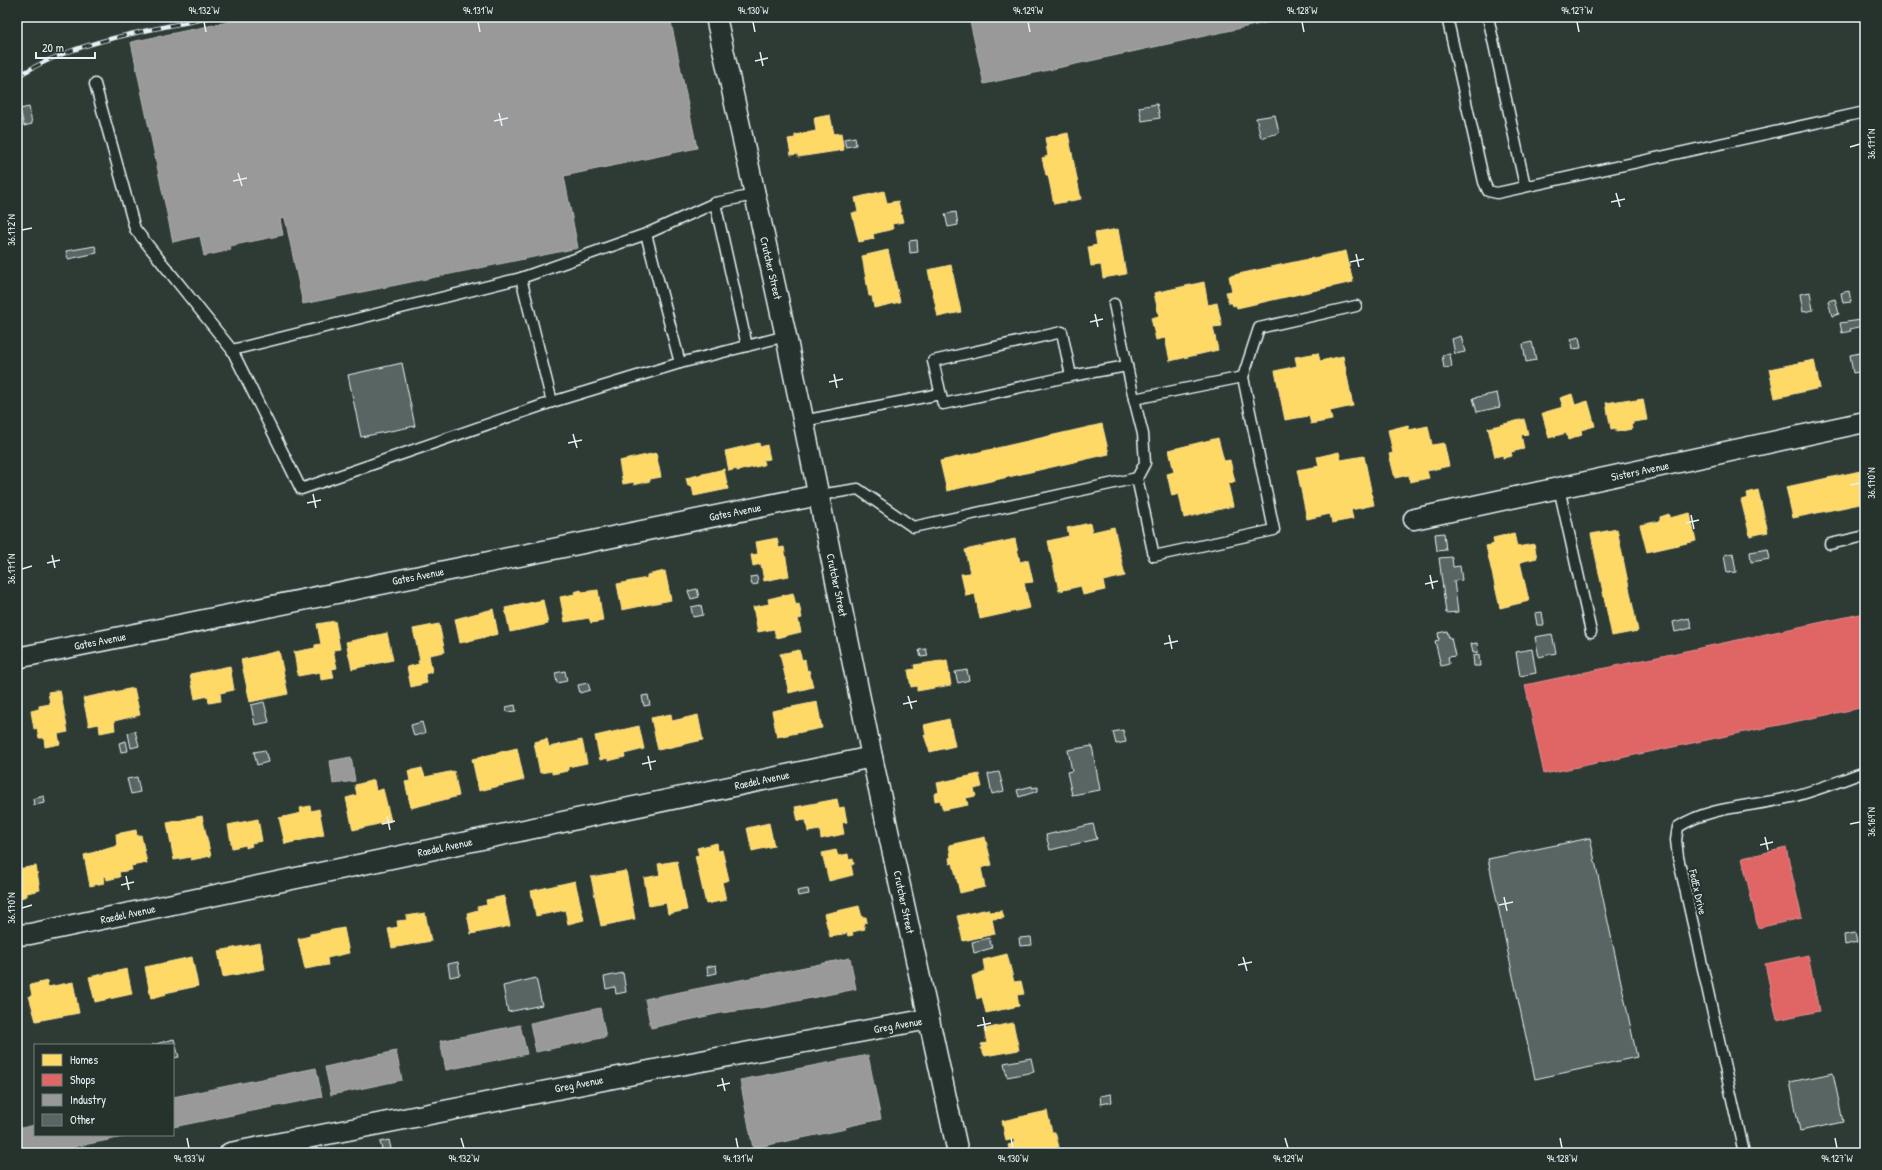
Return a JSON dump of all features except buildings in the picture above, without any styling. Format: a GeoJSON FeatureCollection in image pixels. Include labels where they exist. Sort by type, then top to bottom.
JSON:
{"type":"FeatureCollection","features":[{"type":"Feature","properties":{"kind":"street","name":"Crutcher Street"},"geometry":{"type":"LineString","coordinates":[[716,17],[786,336],[872,757],[958,1153]]}},
{"type":"Feature","properties":{"kind":"street","name":"Sisters Avenue"},"geometry":{"type":"LineString","coordinates":[[1414,519],[1865,422]]}},
{"type":"Feature","properties":{"kind":"street","name":"Gates Avenue"},"geometry":{"type":"LineString","coordinates":[[17,658],[819,494]]}},
{"type":"Feature","properties":{"kind":"street","name":"Raedel Avenue"},"geometry":{"type":"LineString","coordinates":[[17,935],[46,931],[872,757]]}},
{"type":"Feature","properties":{"kind":"street","name":"Greg Avenue"},"geometry":{"type":"LineString","coordinates":[[230,1153],[685,1064],[929,1019]]}},
{"type":"Feature","properties":{"kind":"lane"},"geometry":{"type":"LineString","coordinates":[[1447,17],[1488,191],[1497,193],[1865,112]]}},
{"type":"Feature","properties":{"kind":"lane"},"geometry":{"type":"LineString","coordinates":[[1488,17],[1525,186]]}},
{"type":"Feature","properties":{"kind":"lane"},"geometry":{"type":"LineString","coordinates":[[95,84],[135,229],[232,350],[301,489],[552,402],[680,363],[786,336]]}},
{"type":"Feature","properties":{"kind":"lane"},"geometry":{"type":"LineString","coordinates":[[232,350],[521,278],[646,234],[714,203],[754,195]]}},
{"type":"Feature","properties":{"kind":"lane"},"geometry":{"type":"LineString","coordinates":[[714,203],[748,346]]}},
{"type":"Feature","properties":{"kind":"lane"},"geometry":{"type":"LineString","coordinates":[[646,234],[680,363]]}},
{"type":"Feature","properties":{"kind":"lane"},"geometry":{"type":"LineString","coordinates":[[521,278],[552,402]]}},
{"type":"Feature","properties":{"kind":"lane"},"geometry":{"type":"LineString","coordinates":[[1114,304],[1143,434],[1145,463],[1137,478],[1154,556],[1274,530],[1243,377],[1259,328],[1356,306]]}},
{"type":"Feature","properties":{"kind":"lane"},"geometry":{"type":"LineString","coordinates":[[1071,376],[1062,332],[933,361],[942,404],[1071,376],[1127,366]]}},
{"type":"Feature","properties":{"kind":"lane"},"geometry":{"type":"LineString","coordinates":[[1134,399],[1243,377]]}},
{"type":"Feature","properties":{"kind":"lane"},"geometry":{"type":"LineString","coordinates":[[803,421],[940,394]]}},
{"type":"Feature","properties":{"kind":"lane"},"geometry":{"type":"LineString","coordinates":[[819,494],[858,489],[914,527],[1137,478]]}},
{"type":"Feature","properties":{"kind":"lane"},"geometry":{"type":"LineString","coordinates":[[1559,488],[1591,632]]}},
{"type":"Feature","properties":{"kind":"lane"},"geometry":{"type":"LineString","coordinates":[[1830,544],[1865,536]]}},
{"type":"Feature","properties":{"kind":"lane","name":"FedEx Drive"},"geometry":{"type":"LineString","coordinates":[[1744,1153],[1678,857],[1676,840],[1678,827],[1690,819],[1707,813],[1788,798],[1865,772]]}},
{"type":"Feature","properties":{"kind":"railway"},"geometry":{"type":"LineString","coordinates":[[17,77],[39,64],[87,45],[138,32],[213,17]]}}]}
